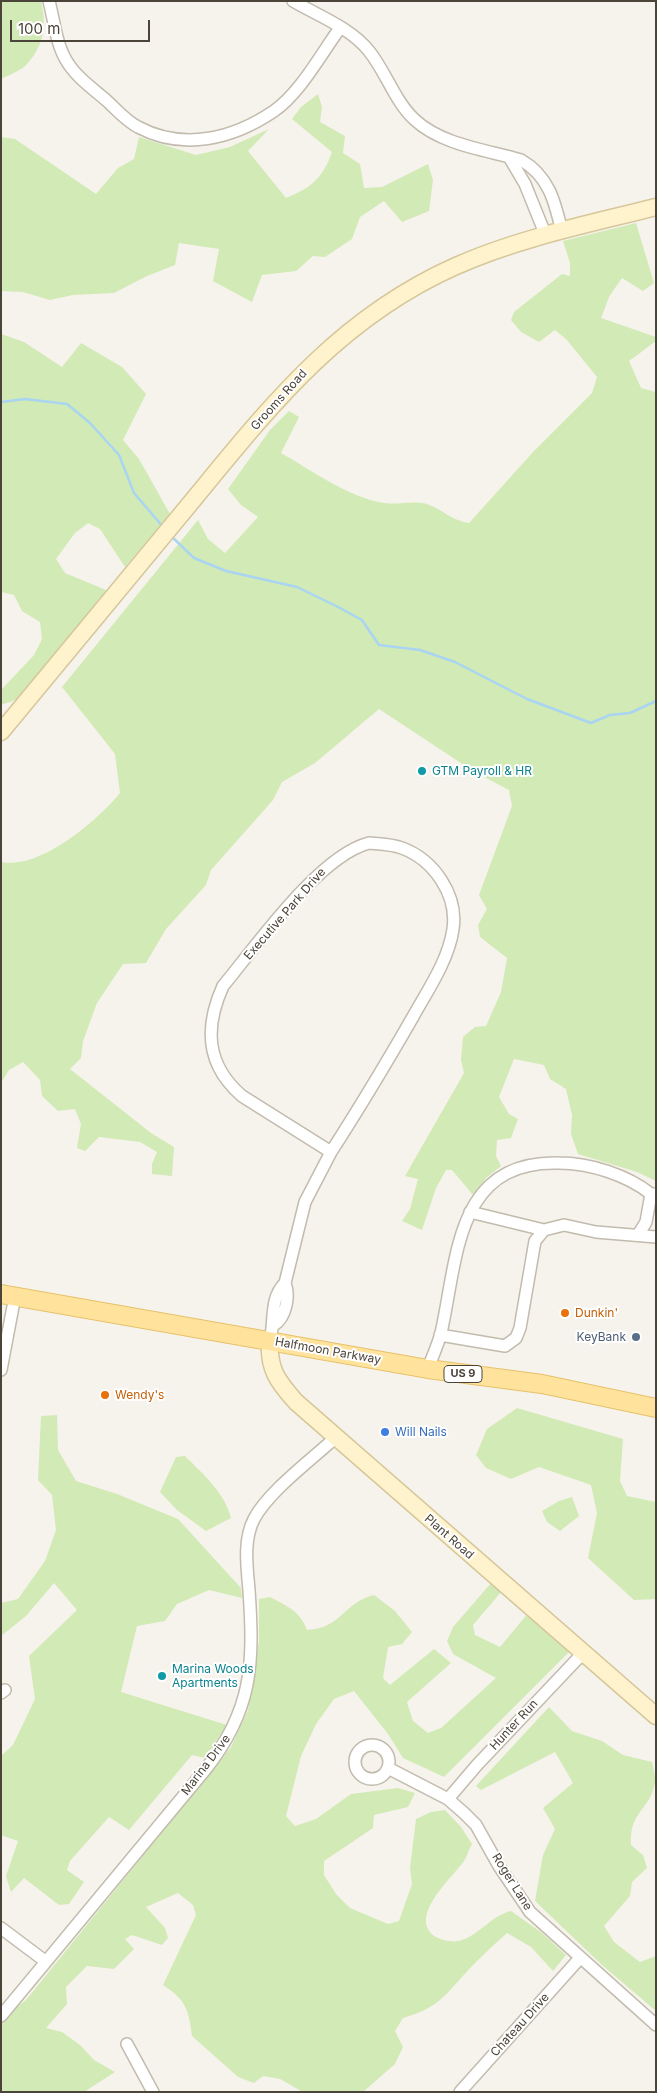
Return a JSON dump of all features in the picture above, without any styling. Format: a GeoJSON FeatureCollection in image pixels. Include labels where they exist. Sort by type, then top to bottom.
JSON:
{"type":"FeatureCollection","features":[{"type":"Feature","properties":{"kind":"main road","name":"Halfmoon Parkway"},"geometry":{"type":"LineString","coordinates":[[8,1295],[272,1333],[428,1369],[542,1384],[656,1408]]}},
{"type":"Feature","properties":{"kind":"street"},"geometry":{"type":"LineString","coordinates":[[49,1],[65,59],[80,78],[136,126],[159,136],[188,142],[218,137],[248,126],[275,110],[294,92],[340,28]]}},
{"type":"Feature","properties":{"kind":"street"},"geometry":{"type":"LineString","coordinates":[[293,1],[340,28],[368,49],[406,111],[416,121],[442,136],[532,166],[544,178],[550,189],[554,234]]}},
{"type":"Feature","properties":{"kind":"street"},"geometry":{"type":"LineString","coordinates":[[509,157],[554,234]]}},
{"type":"Feature","properties":{"kind":"street","name":"Grooms Road"},"geometry":{"type":"LineString","coordinates":[[2,731],[249,433],[293,382],[337,340],[399,297],[455,266],[523,241],[656,207]]}},
{"type":"Feature","properties":{"kind":"street","name":"Executive Park Drive"},"geometry":{"type":"LineString","coordinates":[[272,1333],[272,1314],[279,1292],[285,1283],[305,1202],[332,1152],[432,984],[453,930],[452,902],[441,880],[414,854],[390,844],[369,843],[354,847],[326,868],[292,903],[223,986],[216,1002],[211,1024],[210,1040],[212,1052],[217,1066],[231,1087],[242,1096],[332,1152]]}},
{"type":"Feature","properties":{"kind":"street"},"geometry":{"type":"LineString","coordinates":[[428,1369],[440,1335],[460,1240],[470,1212],[479,1194],[498,1178],[522,1166],[542,1162],[571,1163],[596,1168],[624,1178],[654,1194],[646,1222],[638,1235]]}},
{"type":"Feature","properties":{"kind":"street"},"geometry":{"type":"LineString","coordinates":[[470,1212],[544,1230],[564,1226],[596,1232],[656,1236]]}},
{"type":"Feature","properties":{"kind":"street"},"geometry":{"type":"LineString","coordinates":[[440,1335],[505,1346],[516,1338],[520,1328],[535,1241],[544,1230]]}},
{"type":"Feature","properties":{"kind":"street"},"geometry":{"type":"LineString","coordinates":[[1,1370],[8,1295]]}},
{"type":"Feature","properties":{"kind":"street","name":"Plant Road"},"geometry":{"type":"LineString","coordinates":[[272,1333],[271,1367],[279,1384],[335,1438],[656,1716]]}},
{"type":"Feature","properties":{"kind":"street","name":"Marina Drive"},"geometry":{"type":"LineString","coordinates":[[1,2016],[206,1770],[234,1728],[247,1691],[252,1659],[246,1558],[248,1537],[254,1520],[274,1494],[335,1438]]}},
{"type":"Feature","properties":{"kind":"street","name":"Hunter Run"},"geometry":{"type":"LineString","coordinates":[[448,1800],[496,1744],[583,1652]]}},
{"type":"Feature","properties":{"kind":"street","name":"Roger Lane"},"geometry":{"type":"LineString","coordinates":[[388,1768],[448,1800],[476,1825],[504,1873],[530,1912],[656,2024]]}},
{"type":"Feature","properties":{"kind":"street"},"geometry":{"type":"LineString","coordinates":[[1,1928],[46,1961]]}},
{"type":"Feature","properties":{"kind":"street","name":"Chateau Drive"},"geometry":{"type":"LineString","coordinates":[[460,2092],[580,1958]]}},
{"type":"Feature","properties":{"kind":"street"},"geometry":{"type":"LineString","coordinates":[[127,2044],[153,2092]]}},
{"type":"Feature","properties":{"kind":"green space"},"geometry":{"type":"Polygon","coordinates":[[[1,1],[41,1],[44,27],[40,43],[32,58],[21,69],[1,79],[1,1]]]}},
{"type":"Feature","properties":{"kind":"green space"},"geometry":{"type":"Polygon","coordinates":[[[318,94],[322,107],[320,122],[345,136],[343,153],[360,164],[364,188],[382,187],[428,164],[433,180],[429,211],[402,222],[384,201],[360,217],[352,239],[325,257],[313,256],[296,271],[262,275],[252,302],[213,281],[219,249],[179,243],[175,265],[147,276],[114,293],[73,295],[50,300],[23,292],[1,291],[1,137],[15,139],[96,194],[118,168],[134,159],[139,137],[196,155],[230,147],[269,129],[248,151],[286,198],[315,181],[325,169],[332,152],[292,119],[301,107],[318,94]]]}},
{"type":"Feature","properties":{"kind":"green space"},"geometry":{"type":"Polygon","coordinates":[[[636,223],[654,283],[643,291],[622,278],[609,297],[601,318],[656,337],[656,341],[629,361],[641,388],[656,392],[656,1181],[637,1172],[578,1154],[571,1134],[572,1115],[566,1089],[550,1079],[544,1065],[514,1059],[499,1097],[509,1114],[518,1119],[511,1138],[497,1140],[496,1156],[501,1166],[486,1178],[473,1195],[452,1170],[446,1170],[436,1188],[422,1230],[402,1221],[410,1209],[418,1179],[405,1176],[464,1073],[461,1060],[463,1037],[475,1027],[486,1026],[501,992],[507,958],[480,937],[478,925],[487,909],[479,895],[512,806],[509,790],[473,771],[379,709],[315,763],[282,782],[273,800],[211,870],[206,885],[166,929],[146,963],[123,964],[97,1003],[83,1041],[81,1058],[70,1069],[151,1133],[174,1147],[172,1176],[152,1174],[152,1164],[157,1152],[140,1142],[99,1137],[85,1151],[77,1148],[81,1124],[75,1109],[58,1111],[42,1096],[40,1080],[23,1062],[9,1070],[1,1083],[1,862],[33,859],[50,851],[83,829],[120,793],[115,754],[62,687],[198,520],[208,539],[225,553],[258,517],[241,505],[228,489],[270,430],[289,411],[299,417],[281,453],[332,483],[359,496],[385,503],[416,502],[427,504],[451,517],[469,523],[534,451],[592,393],[597,377],[566,339],[555,330],[539,342],[521,332],[511,320],[514,312],[562,274],[570,276],[570,263],[563,241],[636,223]]]}},
{"type":"Feature","properties":{"kind":"green space"},"geometry":{"type":"Polygon","coordinates":[[[1,334],[24,342],[62,367],[81,343],[122,367],[146,394],[123,440],[139,459],[170,514],[125,567],[100,529],[88,523],[75,533],[56,559],[65,573],[106,590],[86,620],[18,699],[1,705],[1,690],[34,655],[42,639],[40,622],[22,611],[14,595],[1,592],[1,334]]]}},
{"type":"Feature","properties":{"kind":"green space"},"geometry":{"type":"Polygon","coordinates":[[[517,1408],[623,1439],[620,1481],[627,1496],[656,1502],[656,1599],[634,1600],[588,1558],[597,1513],[591,1485],[539,1467],[511,1479],[486,1468],[476,1455],[487,1429],[517,1408]]]}},
{"type":"Feature","properties":{"kind":"green space"},"geometry":{"type":"Polygon","coordinates":[[[57,1415],[58,1450],[76,1481],[117,1494],[178,1519],[241,1588],[242,1598],[209,1590],[177,1604],[165,1621],[137,1626],[121,1692],[227,1725],[205,1758],[192,1755],[129,1830],[109,1817],[70,1861],[67,1870],[84,1882],[69,1904],[59,1905],[24,1878],[11,1892],[6,1876],[18,1841],[1,1835],[1,1756],[13,1745],[35,1699],[29,1656],[77,1610],[54,1583],[26,1616],[1,1636],[1,1603],[18,1599],[45,1561],[56,1530],[52,1495],[38,1480],[41,1416],[57,1415]]]}},
{"type":"Feature","properties":{"kind":"green space"},"geometry":{"type":"Polygon","coordinates":[[[185,1456],[219,1492],[231,1518],[206,1531],[177,1510],[160,1492],[176,1457],[185,1456]]]}},
{"type":"Feature","properties":{"kind":"green space"},"geometry":{"type":"Polygon","coordinates":[[[572,1497],[579,1516],[560,1531],[547,1522],[542,1511],[559,1501],[572,1497]]]}},
{"type":"Feature","properties":{"kind":"green space"},"geometry":{"type":"Polygon","coordinates":[[[492,1582],[502,1591],[473,1625],[475,1635],[500,1647],[529,1612],[572,1649],[444,1777],[403,1758],[388,1734],[354,1691],[334,1699],[316,1724],[301,1756],[286,1816],[295,1826],[316,1819],[351,1794],[398,1788],[415,1793],[408,1807],[374,1815],[373,1828],[324,1861],[324,1875],[336,1894],[350,1908],[388,1924],[399,1921],[412,1884],[410,1868],[416,1819],[431,1812],[445,1810],[461,1827],[472,1844],[464,1861],[434,1898],[426,1920],[428,1929],[436,1937],[449,1941],[459,1941],[474,1934],[497,1917],[511,1911],[542,1933],[566,1955],[553,1971],[531,1947],[507,1933],[436,2003],[416,2014],[403,2018],[395,2031],[403,2047],[395,2064],[363,2092],[303,2092],[280,2079],[263,2076],[254,2083],[238,2077],[192,2036],[188,2012],[185,2006],[171,1990],[163,1985],[196,1915],[193,1905],[178,1893],[146,1907],[165,1928],[168,1938],[162,1945],[132,1935],[125,1939],[134,1949],[114,1969],[87,1966],[66,1987],[67,2004],[46,2028],[62,2032],[80,2045],[94,2060],[115,2072],[84,2092],[1,2092],[1,2024],[12,2011],[26,2000],[231,1747],[248,1710],[259,1641],[259,1599],[270,1597],[287,1606],[301,1618],[307,1630],[328,1625],[356,1603],[374,1595],[395,1611],[412,1632],[402,1644],[388,1647],[383,1678],[390,1685],[434,1649],[451,1663],[407,1702],[413,1721],[428,1733],[441,1728],[496,1678],[453,1654],[447,1641],[453,1627],[492,1582]]]}},
{"type":"Feature","properties":{"kind":"green space"},"geometry":{"type":"Polygon","coordinates":[[[549,1707],[572,1731],[602,1741],[623,1755],[652,1762],[655,1775],[653,1791],[633,1824],[631,1833],[631,1845],[643,1855],[647,1868],[632,1882],[630,1896],[604,1926],[614,1942],[640,1962],[656,1956],[656,2011],[602,1965],[535,1901],[543,1855],[555,1829],[543,1808],[573,1783],[555,1752],[481,1790],[476,1786],[549,1707]]]}},
{"type":"Feature","properties":{"kind":"waterway"},"geometry":{"type":"LineString","coordinates":[[1,402],[25,399],[67,404],[90,423],[119,455],[134,493],[164,528]]}},
{"type":"Feature","properties":{"kind":"waterway"},"geometry":{"type":"LineString","coordinates":[[171,536],[194,558],[226,571],[297,587],[338,607],[362,620],[379,645],[420,650],[455,662],[527,699],[591,723],[610,715],[630,713],[656,701]]}},
{"type":"Feature","properties":{"kind":"place","name":"GTM Payroll & HR"},"geometry":{"type":"Point","coordinates":[422,771]}},
{"type":"Feature","properties":{"kind":"place","name":"Dunkin'"},"geometry":{"type":"Point","coordinates":[565,1313]}},
{"type":"Feature","properties":{"kind":"place","name":"KeyBank"},"geometry":{"type":"Point","coordinates":[636,1337]}},
{"type":"Feature","properties":{"kind":"place","name":"Wendy's"},"geometry":{"type":"Point","coordinates":[105,1395]}},
{"type":"Feature","properties":{"kind":"place","name":"Will Nails"},"geometry":{"type":"Point","coordinates":[385,1432]}},
{"type":"Feature","properties":{"kind":"place","name":"Marina Woods Apartments"},"geometry":{"type":"Point","coordinates":[162,1676]}}]}
